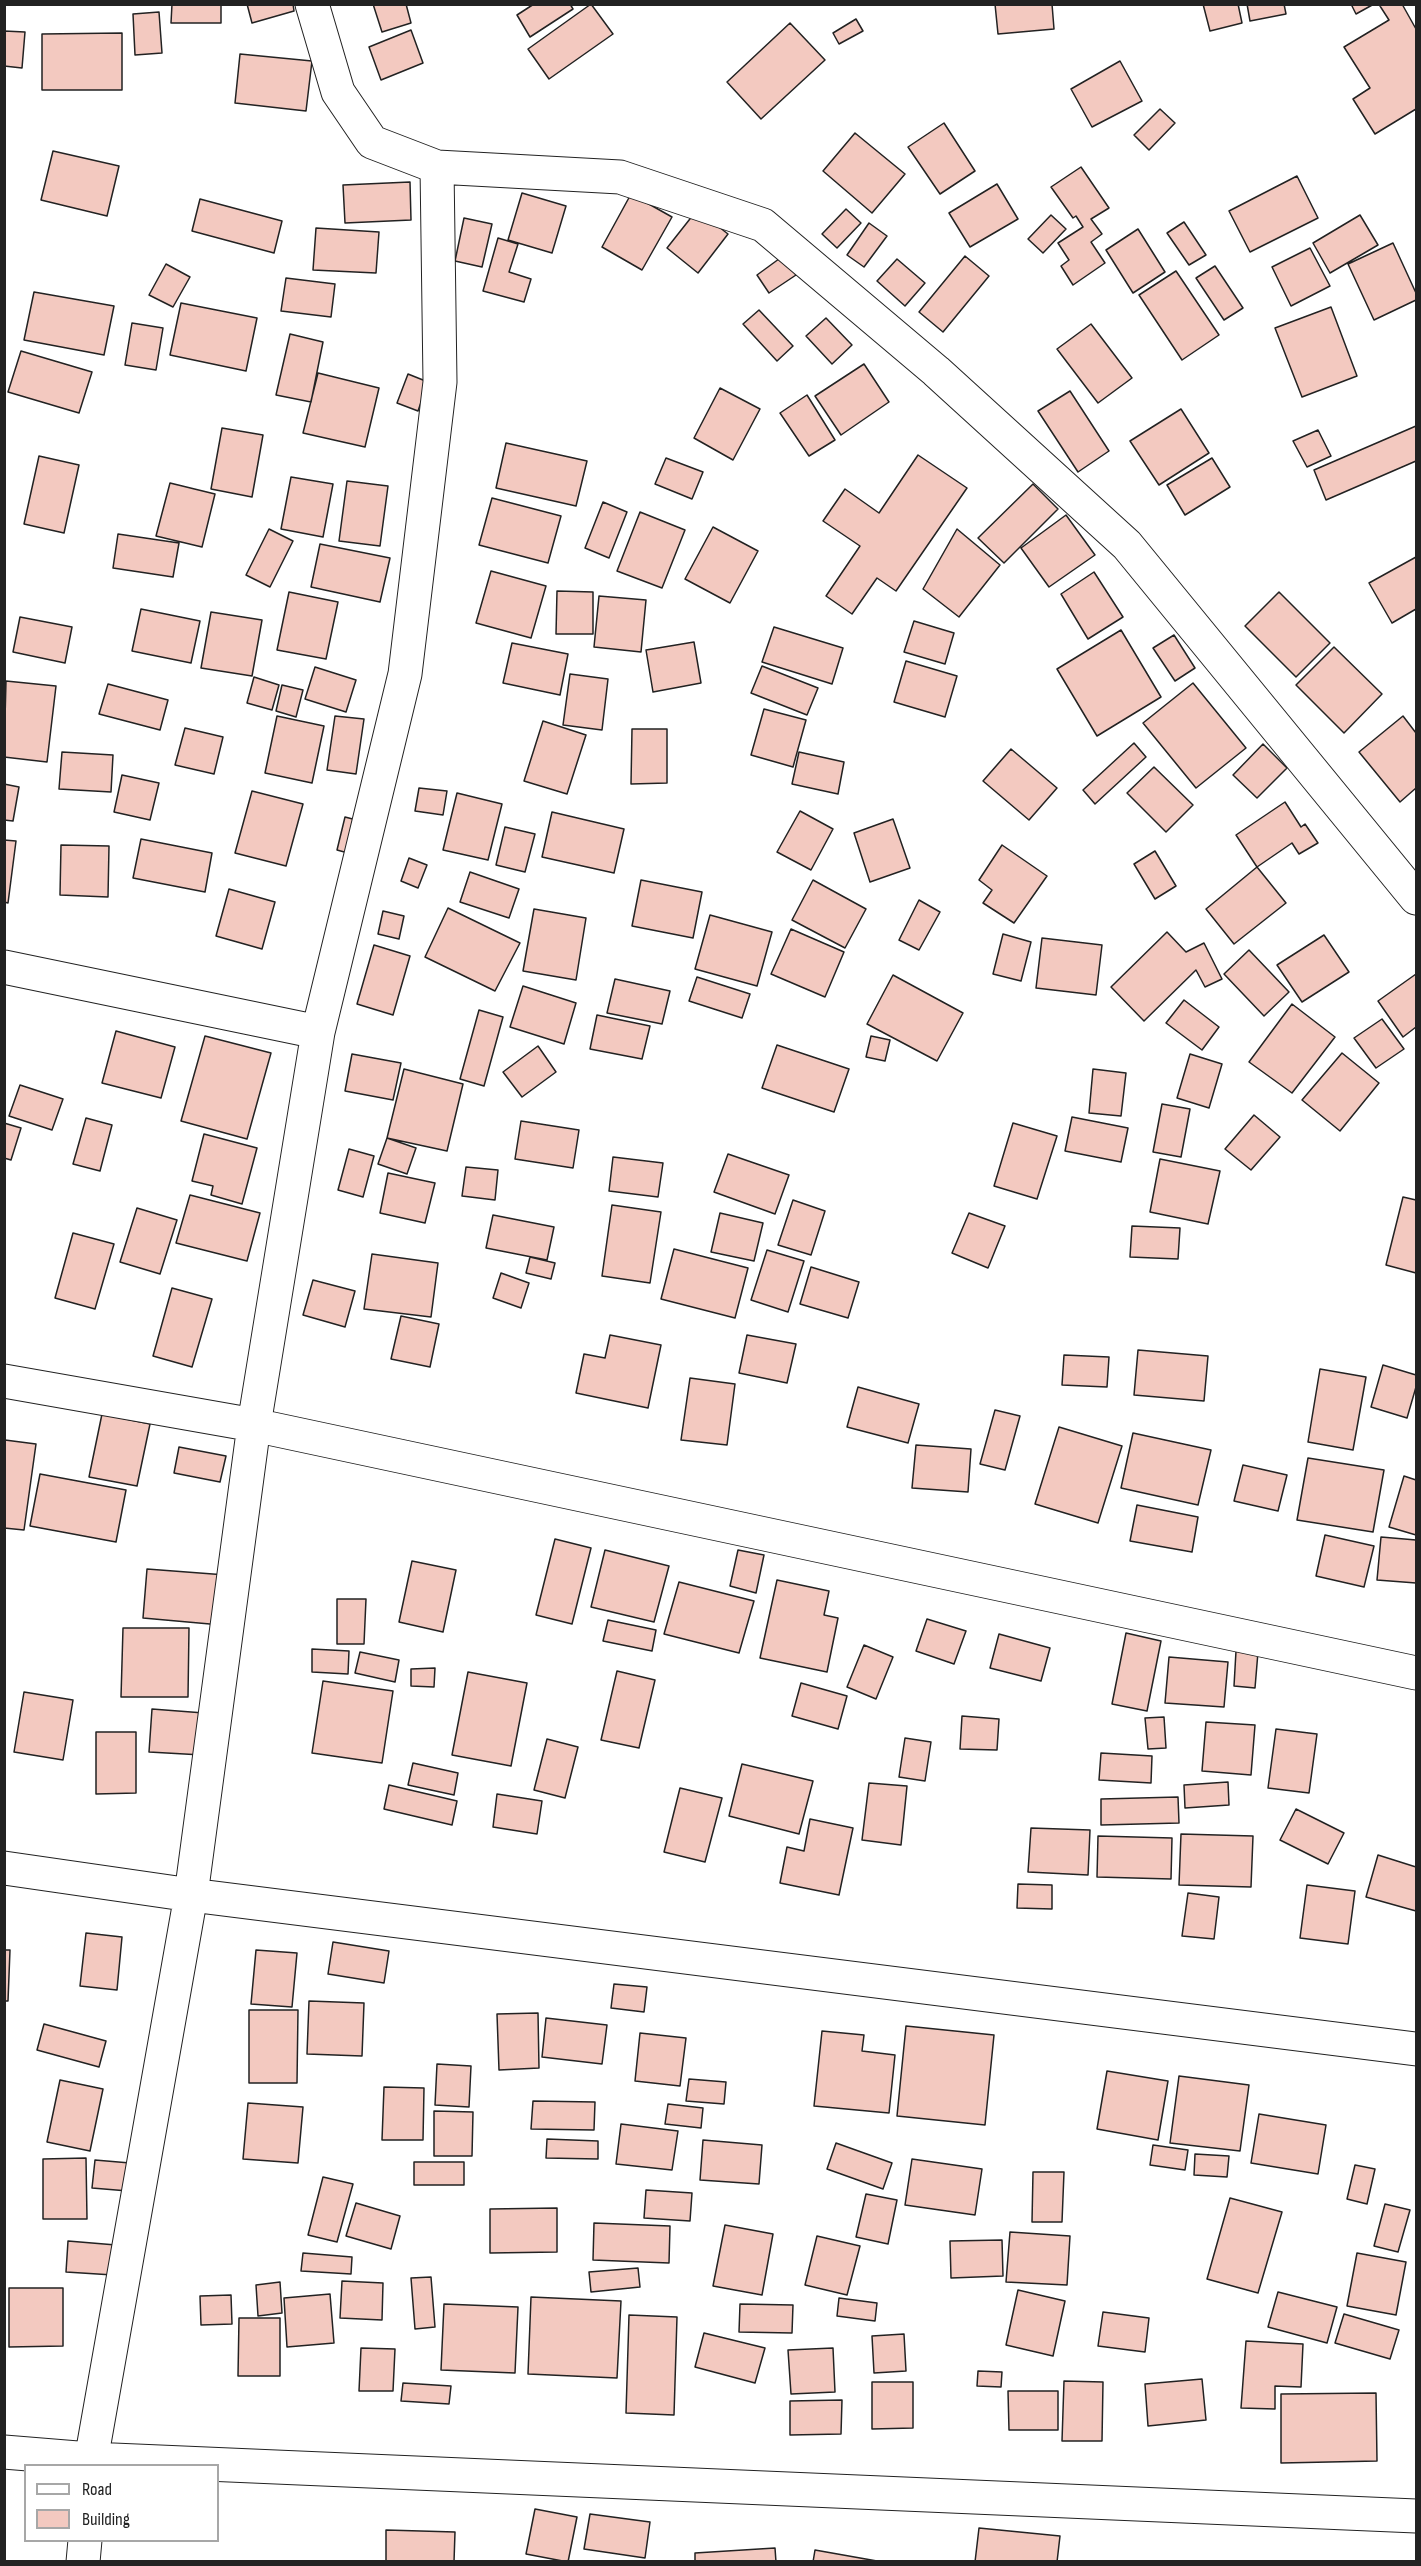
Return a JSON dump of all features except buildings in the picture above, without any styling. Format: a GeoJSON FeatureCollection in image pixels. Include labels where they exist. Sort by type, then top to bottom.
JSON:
{"type":"FeatureCollection","features":[{"type":"Feature","properties":{"kind":"street"},"geometry":{"type":"LineString","coordinates":[[312,4],[338,92],[372,142],[437,167],[620,177],[763,225],[936,371],[1127,545],[1416,898]]}},
{"type":"Feature","properties":{"kind":"street"},"geometry":{"type":"LineString","coordinates":[[90,2462],[191,1895],[254,1425],[318,1032],[405,674],[440,382],[437,167]]}},
{"type":"Feature","properties":{"kind":"street"},"geometry":{"type":"LineString","coordinates":[[4,967],[318,1032]]}},
{"type":"Feature","properties":{"kind":"street"},"geometry":{"type":"LineString","coordinates":[[4,1381],[254,1425],[1416,1673]]}},
{"type":"Feature","properties":{"kind":"street"},"geometry":{"type":"LineString","coordinates":[[4,1868],[191,1895],[1416,2049]]}},
{"type":"Feature","properties":{"kind":"street"},"geometry":{"type":"LineString","coordinates":[[4,2452],[90,2462],[139,2464]]}},
{"type":"Feature","properties":{"kind":"street"},"geometry":{"type":"LineString","coordinates":[[219,2467],[1416,2516]]}},
{"type":"Feature","properties":{"kind":"street"},"geometry":{"type":"LineString","coordinates":[[83,2562],[85,2542]]}}]}
